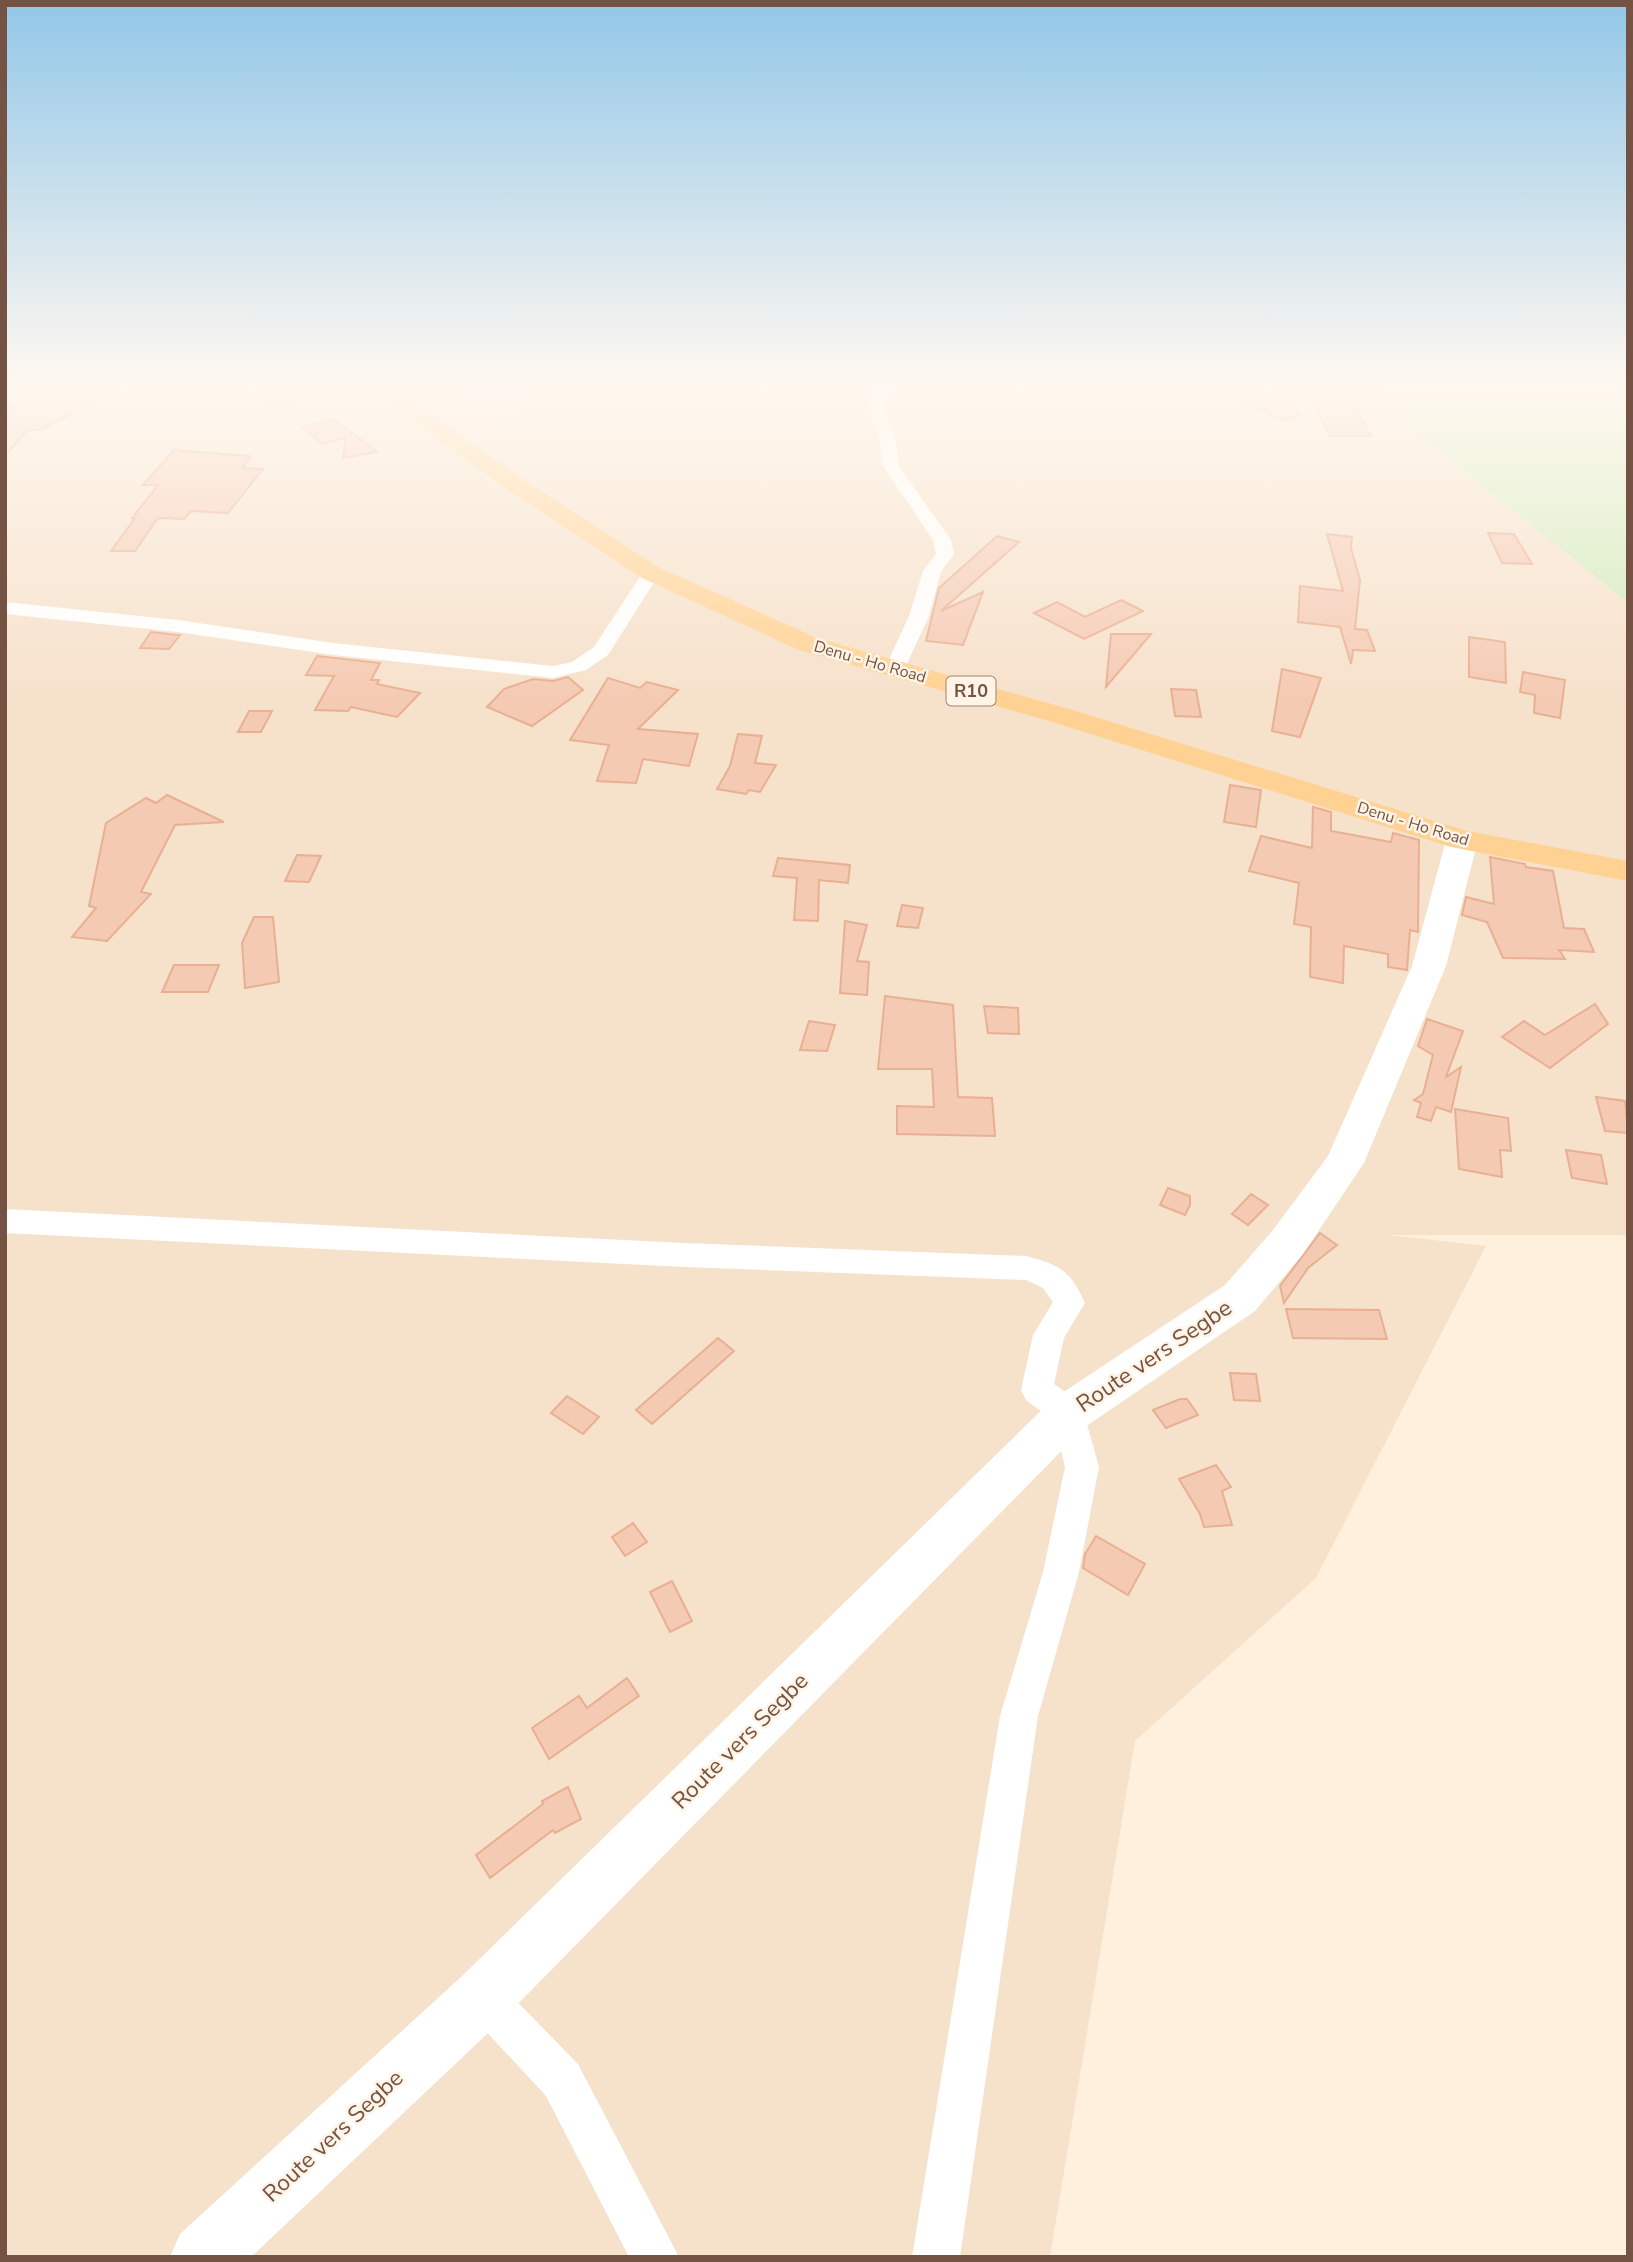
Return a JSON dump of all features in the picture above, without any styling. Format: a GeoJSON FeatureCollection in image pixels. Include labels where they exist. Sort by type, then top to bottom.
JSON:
{"type":"FeatureCollection","features":[{"type":"Feature","properties":{"kind":"main road","name":"Denu - Ho Road"},"geometry":{"type":"LineString","coordinates":[[520,488],[651,573],[808,644],[1059,715],[1462,840],[1628,871]]}},
{"type":"Feature","properties":{"kind":"main road","name":"Route vers Segbe"},"geometry":{"type":"LineString","coordinates":[[203,2257],[483,1997],[1069,1413],[1240,1298],[1288,1242],[1344,1163],[1429,966],[1462,840]]}},
{"type":"Feature","properties":{"kind":"street"},"geometry":{"type":"LineString","coordinates":[[894,670],[919,616],[932,571],[945,554],[942,540],[906,488]]}},
{"type":"Feature","properties":{"kind":"street"},"geometry":{"type":"LineString","coordinates":[[5,608],[178,626],[333,649],[553,672],[579,666],[601,650],[651,573]]}},
{"type":"Feature","properties":{"kind":"street"},"geometry":{"type":"LineString","coordinates":[[5,1221],[685,1255],[1026,1268],[1051,1275],[1061,1282],[1069,1303],[1049,1335],[1037,1391],[1069,1413],[1082,1467],[1061,1572],[1019,1716],[936,2257]]}},
{"type":"Feature","properties":{"kind":"street"},"geometry":{"type":"LineString","coordinates":[[483,1997],[562,2080],[655,2257]]}},
{"type":"Feature","properties":{"kind":"shaded area"},"geometry":{"type":"Polygon","coordinates":[[[5,488],[1485,488],[1628,603],[1628,1235],[1388,1235],[1486,1246],[1316,1578],[1135,1741],[1050,2257],[5,2257],[5,488]]]}},
{"type":"Feature","properties":{"kind":"green space"},"geometry":{"type":"Polygon","coordinates":[[[1485,488],[1628,488],[1628,603],[1485,488]]]}},
{"type":"Feature","properties":{"kind":"building"},"geometry":{"type":"Polygon","coordinates":[[[156,488],[248,488],[228,513],[191,511],[184,519],[158,518],[135,551],[111,551],[135,518],[132,518],[156,488]]]}},
{"type":"Feature","properties":{"kind":"building"},"geometry":{"type":"Polygon","coordinates":[[[1488,533],[1514,534],[1532,564],[1502,563],[1488,533]]]}},
{"type":"Feature","properties":{"kind":"building"},"geometry":{"type":"Polygon","coordinates":[[[1327,534],[1352,537],[1351,548],[1360,580],[1355,629],[1367,630],[1375,651],[1353,650],[1351,664],[1340,627],[1298,622],[1300,586],[1343,591],[1327,534]]]}},
{"type":"Feature","properties":{"kind":"building"},"geometry":{"type":"Polygon","coordinates":[[[997,536],[1019,542],[941,611],[983,592],[963,645],[926,641],[939,588],[997,536]]]}},
{"type":"Feature","properties":{"kind":"building"},"geometry":{"type":"Polygon","coordinates":[[[1121,600],[1143,611],[1084,639],[1034,613],[1057,602],[1085,617],[1121,600]]]}},
{"type":"Feature","properties":{"kind":"building"},"geometry":{"type":"Polygon","coordinates":[[[151,632],[180,635],[169,649],[140,648],[151,632]]]}},
{"type":"Feature","properties":{"kind":"building"},"geometry":{"type":"Polygon","coordinates":[[[1111,634],[1151,634],[1106,687],[1111,634]]]}},
{"type":"Feature","properties":{"kind":"building"},"geometry":{"type":"Polygon","coordinates":[[[1469,637],[1505,642],[1506,683],[1469,677],[1469,637]]]}},
{"type":"Feature","properties":{"kind":"building"},"geometry":{"type":"Polygon","coordinates":[[[317,656],[380,663],[371,680],[379,680],[377,684],[420,693],[397,717],[351,707],[348,711],[315,710],[334,676],[306,675],[317,656]]]}},
{"type":"Feature","properties":{"kind":"building"},"geometry":{"type":"Polygon","coordinates":[[[1282,669],[1321,678],[1300,737],[1272,731],[1282,669]]]}},
{"type":"Feature","properties":{"kind":"building"},"geometry":{"type":"Polygon","coordinates":[[[1523,672],[1565,680],[1560,718],[1534,713],[1535,695],[1520,692],[1523,672]]]}},
{"type":"Feature","properties":{"kind":"building"},"geometry":{"type":"Polygon","coordinates":[[[568,677],[583,690],[532,726],[487,707],[504,689],[533,679],[553,681],[568,677]]]}},
{"type":"Feature","properties":{"kind":"building"},"geometry":{"type":"Polygon","coordinates":[[[608,678],[640,688],[647,682],[678,690],[638,729],[698,734],[689,766],[643,759],[636,783],[597,781],[609,745],[570,740],[608,678]]]}},
{"type":"Feature","properties":{"kind":"building"},"geometry":{"type":"Polygon","coordinates":[[[1171,689],[1196,690],[1201,717],[1175,716],[1171,689]]]}},
{"type":"Feature","properties":{"kind":"building"},"geometry":{"type":"Polygon","coordinates":[[[249,711],[272,711],[261,732],[238,732],[249,711]]]}},
{"type":"Feature","properties":{"kind":"building"},"geometry":{"type":"Polygon","coordinates":[[[738,734],[762,736],[755,763],[776,765],[760,792],[749,790],[746,794],[717,789],[730,766],[738,734]]]}},
{"type":"Feature","properties":{"kind":"building"},"geometry":{"type":"Polygon","coordinates":[[[1230,785],[1261,790],[1256,827],[1224,822],[1230,785]]]}},
{"type":"Feature","properties":{"kind":"building"},"geometry":{"type":"Polygon","coordinates":[[[167,795],[224,822],[175,825],[141,892],[151,894],[107,941],[72,937],[96,908],[89,906],[106,823],[146,798],[156,803],[167,795]]]}},
{"type":"Feature","properties":{"kind":"building"},"geometry":{"type":"Polygon","coordinates":[[[1313,807],[1331,812],[1331,831],[1391,842],[1393,833],[1419,840],[1418,932],[1410,930],[1407,970],[1388,967],[1388,954],[1344,946],[1343,983],[1310,977],[1311,927],[1294,924],[1299,883],[1249,871],[1261,836],[1312,848],[1313,807]]]}},
{"type":"Feature","properties":{"kind":"building"},"geometry":{"type":"Polygon","coordinates":[[[297,855],[321,856],[309,882],[285,881],[297,855]]]}},
{"type":"Feature","properties":{"kind":"building"},"geometry":{"type":"Polygon","coordinates":[[[1490,857],[1553,871],[1564,928],[1584,929],[1594,952],[1559,950],[1565,959],[1503,958],[1487,922],[1462,915],[1466,897],[1494,904],[1490,857]]]}},
{"type":"Feature","properties":{"kind":"building"},"geometry":{"type":"Polygon","coordinates":[[[778,858],[850,865],[848,883],[819,880],[818,921],[794,920],[797,878],[773,876],[778,858]]]}},
{"type":"Feature","properties":{"kind":"building"},"geometry":{"type":"Polygon","coordinates":[[[902,905],[923,908],[918,928],[897,926],[902,905]]]}},
{"type":"Feature","properties":{"kind":"building"},"geometry":{"type":"Polygon","coordinates":[[[254,917],[273,917],[279,982],[245,988],[242,943],[254,917]]]}},
{"type":"Feature","properties":{"kind":"building"},"geometry":{"type":"Polygon","coordinates":[[[845,921],[867,925],[857,961],[869,962],[867,995],[840,993],[845,921]]]}},
{"type":"Feature","properties":{"kind":"building"},"geometry":{"type":"Polygon","coordinates":[[[174,965],[219,965],[208,992],[162,992],[174,965]]]}},
{"type":"Feature","properties":{"kind":"building"},"geometry":{"type":"Polygon","coordinates":[[[885,996],[953,1005],[958,1097],[992,1098],[995,1136],[897,1134],[897,1106],[934,1107],[932,1069],[878,1069],[885,996]]]}},
{"type":"Feature","properties":{"kind":"building"},"geometry":{"type":"Polygon","coordinates":[[[1595,1004],[1608,1024],[1550,1068],[1502,1037],[1524,1021],[1545,1035],[1595,1004]]]}},
{"type":"Feature","properties":{"kind":"building"},"geometry":{"type":"Polygon","coordinates":[[[984,1006],[1018,1008],[1019,1034],[988,1033],[984,1006]]]}},
{"type":"Feature","properties":{"kind":"building"},"geometry":{"type":"Polygon","coordinates":[[[1427,1019],[1463,1031],[1446,1077],[1461,1067],[1451,1112],[1436,1107],[1431,1121],[1417,1117],[1421,1103],[1414,1100],[1423,1094],[1433,1055],[1418,1046],[1427,1019]]]}},
{"type":"Feature","properties":{"kind":"building"},"geometry":{"type":"Polygon","coordinates":[[[809,1021],[835,1025],[827,1051],[800,1050],[809,1021]]]}},
{"type":"Feature","properties":{"kind":"building"},"geometry":{"type":"Polygon","coordinates":[[[1596,1097],[1625,1101],[1628,1133],[1605,1131],[1596,1097]]]}},
{"type":"Feature","properties":{"kind":"building"},"geometry":{"type":"Polygon","coordinates":[[[1455,1109],[1508,1118],[1511,1151],[1500,1150],[1502,1177],[1459,1169],[1455,1109]]]}},
{"type":"Feature","properties":{"kind":"building"},"geometry":{"type":"Polygon","coordinates":[[[1566,1150],[1601,1155],[1607,1184],[1572,1178],[1566,1150]]]}},
{"type":"Feature","properties":{"kind":"building"},"geometry":{"type":"Polygon","coordinates":[[[1168,1188],[1190,1196],[1190,1205],[1185,1215],[1160,1205],[1168,1188]]]}},
{"type":"Feature","properties":{"kind":"building"},"geometry":{"type":"Polygon","coordinates":[[[1251,1194],[1268,1205],[1248,1225],[1232,1214],[1251,1194]]]}},
{"type":"Feature","properties":{"kind":"building"},"geometry":{"type":"Polygon","coordinates":[[[1320,1233],[1337,1245],[1308,1268],[1284,1303],[1280,1286],[1320,1233]]]}},
{"type":"Feature","properties":{"kind":"building"},"geometry":{"type":"Polygon","coordinates":[[[1286,1309],[1379,1310],[1387,1339],[1293,1338],[1286,1309]]]}},
{"type":"Feature","properties":{"kind":"building"},"geometry":{"type":"Polygon","coordinates":[[[718,1338],[734,1351],[652,1424],[636,1410],[718,1338]]]}},
{"type":"Feature","properties":{"kind":"building"},"geometry":{"type":"Polygon","coordinates":[[[1230,1373],[1256,1374],[1260,1401],[1234,1400],[1230,1373]]]}},
{"type":"Feature","properties":{"kind":"building"},"geometry":{"type":"Polygon","coordinates":[[[567,1396],[599,1417],[583,1434],[551,1413],[567,1396]]]}},
{"type":"Feature","properties":{"kind":"building"},"geometry":{"type":"Polygon","coordinates":[[[1180,1399],[1187,1399],[1198,1415],[1166,1428],[1153,1410],[1180,1399]]]}},
{"type":"Feature","properties":{"kind":"building"},"geometry":{"type":"Polygon","coordinates":[[[1216,1465],[1231,1487],[1222,1491],[1232,1525],[1204,1527],[1200,1514],[1179,1479],[1216,1465]]]}},
{"type":"Feature","properties":{"kind":"building"},"geometry":{"type":"Polygon","coordinates":[[[633,1523],[647,1542],[625,1556],[612,1537],[633,1523]]]}},
{"type":"Feature","properties":{"kind":"building"},"geometry":{"type":"Polygon","coordinates":[[[1096,1536],[1145,1564],[1128,1595],[1083,1568],[1085,1554],[1096,1536]]]}},
{"type":"Feature","properties":{"kind":"building"},"geometry":{"type":"Polygon","coordinates":[[[672,1581],[692,1621],[670,1632],[650,1592],[672,1581]]]}},
{"type":"Feature","properties":{"kind":"building"},"geometry":{"type":"Polygon","coordinates":[[[627,1678],[639,1696],[549,1759],[532,1728],[579,1696],[587,1708],[627,1678]]]}},
{"type":"Feature","properties":{"kind":"building"},"geometry":{"type":"Polygon","coordinates":[[[568,1787],[581,1819],[555,1833],[553,1830],[490,1878],[476,1855],[543,1804],[542,1801],[568,1787]]]}}]}
